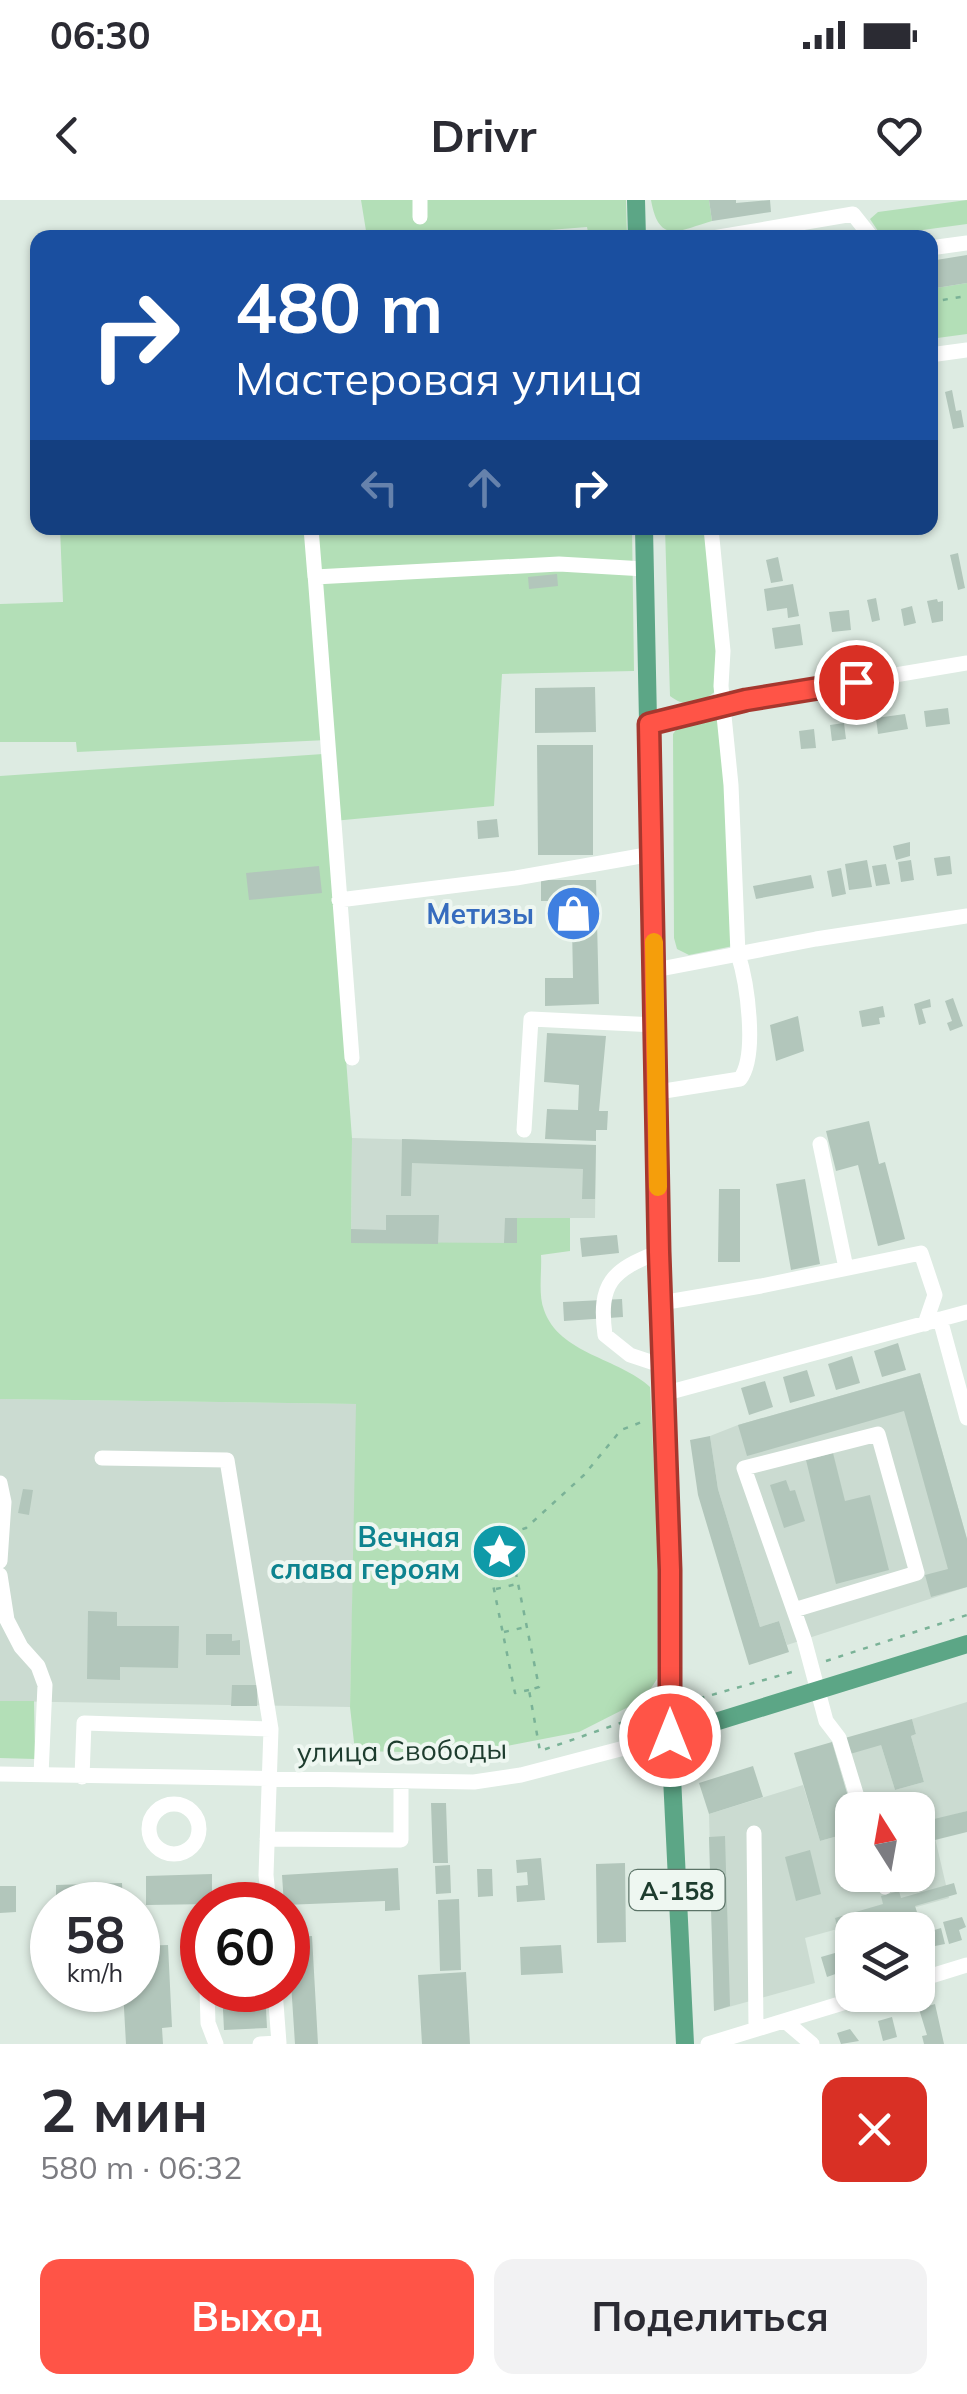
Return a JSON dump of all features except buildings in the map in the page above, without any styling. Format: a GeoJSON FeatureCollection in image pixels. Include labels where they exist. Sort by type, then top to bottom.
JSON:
{"type":"FeatureCollection","features":[{"type":"Feature","properties":{"kind":"main road"},"geometry":{"type":"LineString","coordinates":[[636,200],[636,230]]}},
{"type":"Feature","properties":{"kind":"main road","name":"А-158"},"geometry":{"type":"LineString","coordinates":[[644,535],[659,1252],[670,1570],[670,1736],[684,2044]]}},
{"type":"Feature","properties":{"kind":"main road","name":"улица Свободы"},"geometry":{"type":"LineString","coordinates":[[670,1736],[967,1644]]}},
{"type":"Feature","properties":{"kind":"street"},"geometry":{"type":"LineString","coordinates":[[759,230],[852,214],[865,230]]}},
{"type":"Feature","properties":{"kind":"street"},"geometry":{"type":"LineString","coordinates":[[938,247],[967,244]]}},
{"type":"Feature","properties":{"kind":"street"},"geometry":{"type":"LineString","coordinates":[[938,355],[967,350]]}},
{"type":"Feature","properties":{"kind":"street"},"geometry":{"type":"LineString","coordinates":[[312,535],[352,1058]]}},
{"type":"Feature","properties":{"kind":"street"},"geometry":{"type":"LineString","coordinates":[[658,1092],[740,1079],[750,1054],[746,988],[738,954],[721,686],[724,651],[712,535]]}},
{"type":"Feature","properties":{"kind":"street"},"geometry":{"type":"LineString","coordinates":[[315,574],[559,564],[645,569]]}},
{"type":"Feature","properties":{"kind":"street"},"geometry":{"type":"LineString","coordinates":[[649,724],[724,706],[967,663]]}},
{"type":"Feature","properties":{"kind":"street"},"geometry":{"type":"LineString","coordinates":[[340,900],[516,878],[652,854]]}},
{"type":"Feature","properties":{"kind":"street"},"geometry":{"type":"LineString","coordinates":[[655,970],[967,916]]}},
{"type":"Feature","properties":{"kind":"street"},"geometry":{"type":"LineString","coordinates":[[524,1130],[530,1018],[656,1025]]}},
{"type":"Feature","properties":{"kind":"street"},"geometry":{"type":"LineString","coordinates":[[820,1144],[846,1268]]}},
{"type":"Feature","properties":{"kind":"street"},"geometry":{"type":"LineString","coordinates":[[659,1252],[626,1265],[606,1286],[602,1310],[604,1335],[630,1356],[663,1366]]}},
{"type":"Feature","properties":{"kind":"street"},"geometry":{"type":"LineString","coordinates":[[661,1303],[921,1253],[934,1296],[932,1322],[967,1418]]}},
{"type":"Feature","properties":{"kind":"street"},"geometry":{"type":"LineString","coordinates":[[664,1394],[967,1312]]}},
{"type":"Feature","properties":{"kind":"street"},"geometry":{"type":"LineString","coordinates":[[794,1610],[917,1573],[878,1434],[744,1468],[794,1610],[826,1721],[839,1738],[856,1792]]}},
{"type":"Feature","properties":{"kind":"street"},"geometry":{"type":"LineString","coordinates":[[102,1458],[227,1460],[270,1729],[268,1882]]}},
{"type":"Feature","properties":{"kind":"street"},"geometry":{"type":"LineString","coordinates":[[0,1482],[4,1502],[0,1560]]}},
{"type":"Feature","properties":{"kind":"street"},"geometry":{"type":"LineString","coordinates":[[0,1576],[7,1620],[21,1647],[38,1666],[45,1685],[42,1776]]}},
{"type":"Feature","properties":{"kind":"street"},"geometry":{"type":"LineString","coordinates":[[82,1777],[84,1724],[270,1729]]}},
{"type":"Feature","properties":{"kind":"street","name":"улица Свободы"},"geometry":{"type":"LineString","coordinates":[[0,1774],[474,1782],[521,1775],[670,1736]]}},
{"type":"Feature","properties":{"kind":"street"},"geometry":{"type":"LineString","coordinates":[[178,1804],[179,1779]]}},
{"type":"Feature","properties":{"kind":"street"},"geometry":{"type":"LineString","coordinates":[[267,1839],[401,1840],[401,1781]]}},
{"type":"Feature","properties":{"kind":"street"},"geometry":{"type":"LineString","coordinates":[[754,1833],[756,2029]]}},
{"type":"Feature","properties":{"kind":"street"},"geometry":{"type":"LineString","coordinates":[[935,1975],[967,1966]]}},
{"type":"Feature","properties":{"kind":"street"},"geometry":{"type":"LineString","coordinates":[[708,2044],[835,2005]]}},
{"type":"Feature","properties":{"kind":"street"},"geometry":{"type":"LineString","coordinates":[[208,2012],[216,2044]]}},
{"type":"Feature","properties":{"kind":"street"},"geometry":{"type":"LineString","coordinates":[[260,2044],[280,2043],[277,2012]]}},
{"type":"Feature","properties":{"kind":"street"},"geometry":{"type":"LineString","coordinates":[[785,2020],[812,2044]]}},
{"type":"Feature","properties":{"kind":"path"},"geometry":{"type":"LineString","coordinates":[[938,301],[967,296]]}},
{"type":"Feature","properties":{"kind":"path"},"geometry":{"type":"LineString","coordinates":[[508,1534],[539,1688],[514,1693],[484,1540],[526,1528],[584,1475],[621,1430],[664,1414]]}},
{"type":"Feature","properties":{"kind":"path"},"geometry":{"type":"LineString","coordinates":[[494,1589],[518,1584]]}},
{"type":"Feature","properties":{"kind":"path"},"geometry":{"type":"LineString","coordinates":[[503,1632],[526,1626]]}},
{"type":"Feature","properties":{"kind":"path"},"geometry":{"type":"LineString","coordinates":[[529,1690],[540,1751],[670,1706]]}},
{"type":"Feature","properties":{"kind":"shaded area"},"geometry":{"type":"Polygon","coordinates":[[[352,1138],[596,1145],[595,1218],[518,1218],[517,1243],[351,1243],[352,1138]]]}},
{"type":"Feature","properties":{"kind":"shaded area"},"geometry":{"type":"Polygon","coordinates":[[[920,1373],[967,1539],[967,1587],[787,1645],[779,1621],[760,1627],[718,1489],[710,1436],[920,1373]]]}},
{"type":"Feature","properties":{"kind":"shaded area"},"geometry":{"type":"Polygon","coordinates":[[[0,1399],[357,1404],[350,1707],[0,1701],[0,1399]]]}},
{"type":"Feature","properties":{"kind":"shaded area"},"geometry":{"type":"Polygon","coordinates":[[[967,1702],[967,1811],[935,1820],[935,1792],[847,1792],[832,1742],[845,1738],[881,1745],[895,1790],[924,1782],[911,1736],[916,1734],[912,1719],[967,1702]]]}},
{"type":"Feature","properties":{"kind":"shaded area"},"geometry":{"type":"Polygon","coordinates":[[[803,1785],[820,1841],[835,1837],[835,1892],[935,1892],[935,1838],[949,1898],[899,1912],[835,1912],[835,1930],[805,1938],[815,1983],[714,2011],[709,1814],[803,1785]]]}},
{"type":"Feature","properties":{"kind":"green space"},"geometry":{"type":"Polygon","coordinates":[[[361,200],[626,200],[627,230],[366,230],[361,200]]]}},
{"type":"Feature","properties":{"kind":"green space"},"geometry":{"type":"Polygon","coordinates":[[[651,200],[709,200],[712,221],[668,230],[659,224],[651,200]]]}},
{"type":"Feature","properties":{"kind":"green space"},"geometry":{"type":"Polygon","coordinates":[[[967,200],[967,224],[923,230],[877,230],[870,219],[878,212],[967,200]]]}},
{"type":"Feature","properties":{"kind":"green space"},"geometry":{"type":"Polygon","coordinates":[[[967,283],[967,334],[938,338],[938,288],[967,283]]]}},
{"type":"Feature","properties":{"kind":"green space"},"geometry":{"type":"Polygon","coordinates":[[[60,535],[632,535],[634,671],[502,674],[494,806],[333,821],[327,740],[77,752],[76,742],[0,742],[0,604],[63,602],[60,535]]]}},
{"type":"Feature","properties":{"kind":"green space"},"geometry":{"type":"Polygon","coordinates":[[[665,535],[711,535],[721,686],[703,700],[691,703],[670,696],[665,535]]]}},
{"type":"Feature","properties":{"kind":"green space"},"geometry":{"type":"Polygon","coordinates":[[[724,706],[738,945],[689,955],[677,949],[674,938],[673,734],[680,725],[724,706]]]}},
{"type":"Feature","properties":{"kind":"green space"},"geometry":{"type":"Polygon","coordinates":[[[323,754],[352,1138],[351,1242],[516,1243],[517,1218],[570,1218],[570,1251],[541,1255],[544,1310],[563,1337],[650,1387],[658,1549],[657,1679],[644,1699],[579,1732],[453,1753],[355,1751],[350,1707],[356,1404],[0,1399],[0,776],[323,754]]]}},
{"type":"Feature","properties":{"kind":"green space"},"geometry":{"type":"Polygon","coordinates":[[[0,1701],[34,1701],[35,1759],[0,1758],[0,1701]]]}},
{"type":"Feature","properties":{"kind":"slow traffic"},"geometry":{"type":"LineString","coordinates":[[654,942],[658,1187]]}},
{"type":"Feature","properties":{"kind":"place","name":"Метизы"},"geometry":{"type":"Point","coordinates":[573,913]}},
{"type":"Feature","properties":{"kind":"place","name":"Вечная слава героям"},"geometry":{"type":"Point","coordinates":[499,1552]}},
{"type":"Feature","properties":{"kind":"route"},"geometry":{"type":"LineString","coordinates":[[670,1736],[670,1570],[659,1252],[649,724],[746,700],[856,682]]}}]}
